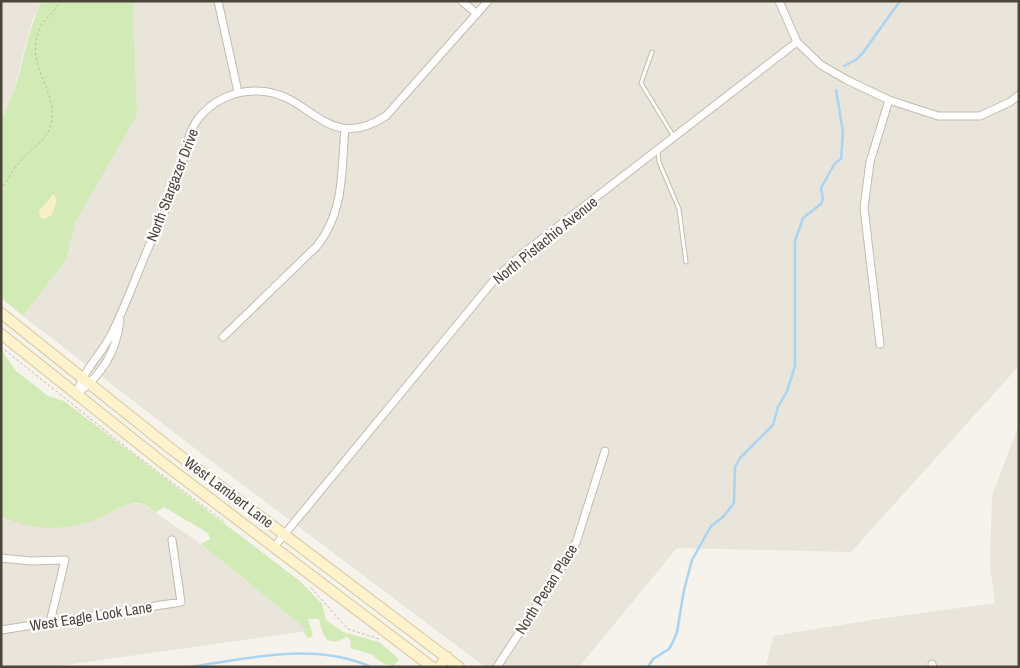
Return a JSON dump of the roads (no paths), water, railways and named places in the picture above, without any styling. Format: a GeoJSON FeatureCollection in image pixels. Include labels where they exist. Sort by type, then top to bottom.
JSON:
{"type":"FeatureCollection","features":[{"type":"Feature","properties":{"kind":"main road","name":"West Lambert Lane"},"geometry":{"type":"LineString","coordinates":[[1,313],[284,534],[459,667]]}},
{"type":"Feature","properties":{"kind":"main road","name":"West Lambert Lane"},"geometry":{"type":"LineString","coordinates":[[1,334],[76,395],[274,548],[432,667]]}},
{"type":"Feature","properties":{"kind":"main road"},"geometry":{"type":"LineString","coordinates":[[439,667],[446,657]]}},
{"type":"Feature","properties":{"kind":"street"},"geometry":{"type":"LineString","coordinates":[[218,1],[238,92],[273,93],[289,99],[319,120],[345,129],[362,128],[374,124],[386,116],[488,1]]}},
{"type":"Feature","properties":{"kind":"street"},"geometry":{"type":"LineString","coordinates":[[462,1],[477,14]]}},
{"type":"Feature","properties":{"kind":"street"},"geometry":{"type":"LineString","coordinates":[[779,1],[797,42],[820,65],[889,100],[938,116],[980,116],[1010,102],[1019,95]]}},
{"type":"Feature","properties":{"kind":"street","name":"North Pistachio Avenue"},"geometry":{"type":"LineString","coordinates":[[274,548],[494,279],[522,255],[797,42]]}},
{"type":"Feature","properties":{"kind":"street","name":"North Stargazer Drive"},"geometry":{"type":"LineString","coordinates":[[76,395],[105,345],[121,310],[178,177],[192,128],[206,111],[238,92]]}},
{"type":"Feature","properties":{"kind":"street"},"geometry":{"type":"LineString","coordinates":[[880,344],[864,208],[870,162],[889,100]]}},
{"type":"Feature","properties":{"kind":"street"},"geometry":{"type":"LineString","coordinates":[[223,336],[317,246],[327,233],[334,219],[338,203],[345,129]]}},
{"type":"Feature","properties":{"kind":"street","name":"North Stargazer Drive"},"geometry":{"type":"LineString","coordinates":[[85,380],[115,350],[121,310]]}},
{"type":"Feature","properties":{"kind":"street","name":"North Pecan Place"},"geometry":{"type":"LineString","coordinates":[[498,667],[562,568],[577,541],[605,451]]}},
{"type":"Feature","properties":{"kind":"street","name":"West Eagle Look Lane"},"geometry":{"type":"LineString","coordinates":[[1,630],[181,602],[172,540]]}},
{"type":"Feature","properties":{"kind":"street"},"geometry":{"type":"LineString","coordinates":[[1,558],[31,561],[65,560],[50,622]]}},
{"type":"Feature","properties":{"kind":"lane"},"geometry":{"type":"LineString","coordinates":[[652,52],[641,83],[674,137]]}},
{"type":"Feature","properties":{"kind":"lane"},"geometry":{"type":"LineString","coordinates":[[658,149],[659,162],[679,209],[686,262]]}},
{"type":"Feature","properties":{"kind":"waterway"},"geometry":{"type":"LineString","coordinates":[[844,66],[856,60],[862,54],[900,1]]}},
{"type":"Feature","properties":{"kind":"waterway"},"geometry":{"type":"LineString","coordinates":[[648,667],[653,659],[669,649],[677,632],[684,590],[692,560],[711,526],[723,517],[734,503],[735,467],[740,458],[773,425],[778,407],[787,391],[795,366],[795,241],[803,218],[821,204],[823,199],[821,188],[835,163],[841,159],[843,132],[836,90]]}},
{"type":"Feature","properties":{"kind":"waterway"},"geometry":{"type":"LineString","coordinates":[[190,667],[282,654],[327,655],[350,659],[371,667]]}}]}
